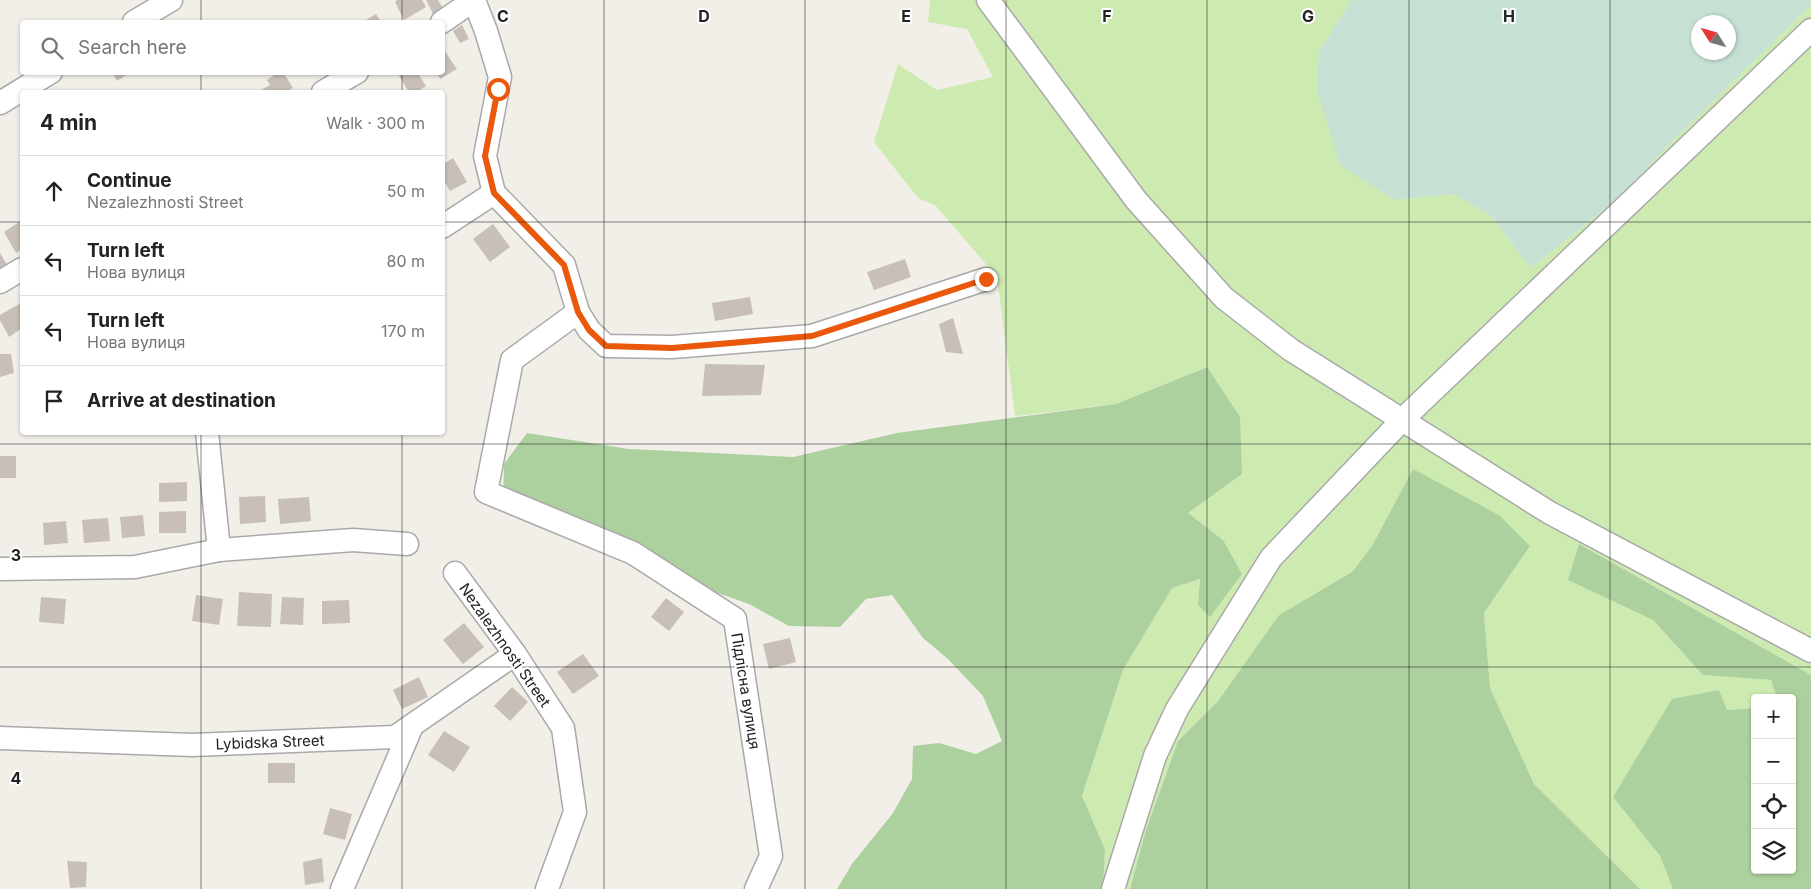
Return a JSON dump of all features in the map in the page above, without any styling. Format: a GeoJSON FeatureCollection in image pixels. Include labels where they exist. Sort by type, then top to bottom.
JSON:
{"type":"FeatureCollection","features":[{"type":"Feature","properties":{"kind":"street"},"geometry":{"type":"LineString","coordinates":[[137,20],[171,0]]}},
{"type":"Feature","properties":{"kind":"street"},"geometry":{"type":"LineString","coordinates":[[445,20],[474,0],[500,77],[485,156],[494,193],[564,265],[578,312],[589,330],[606,346],[672,348],[812,336],[986,279]]}},
{"type":"Feature","properties":{"kind":"street"},"geometry":{"type":"LineString","coordinates":[[988,0],[1136,200],[1224,298],[1291,350],[1550,513],[1811,652]]}},
{"type":"Feature","properties":{"kind":"street"},"geometry":{"type":"LineString","coordinates":[[1113,889],[1155,756],[1177,709],[1271,558],[1403,419],[1811,30]]}},
{"type":"Feature","properties":{"kind":"street"},"geometry":{"type":"LineString","coordinates":[[21,90],[46,75]]}},
{"type":"Feature","properties":{"kind":"street"},"geometry":{"type":"LineString","coordinates":[[326,90],[352,75]]}},
{"type":"Feature","properties":{"kind":"street"},"geometry":{"type":"LineString","coordinates":[[0,103],[20,91]]}},
{"type":"Feature","properties":{"kind":"street"},"geometry":{"type":"LineString","coordinates":[[445,225],[494,193]]}},
{"type":"Feature","properties":{"kind":"street"},"geometry":{"type":"LineString","coordinates":[[0,282],[20,270]]}},
{"type":"Feature","properties":{"kind":"street","name":"Підлісна вулиця"},"geometry":{"type":"LineString","coordinates":[[578,312],[512,360],[486,492],[633,553],[735,618],[771,856],[756,889]]}},
{"type":"Feature","properties":{"kind":"street"},"geometry":{"type":"LineString","coordinates":[[207,435],[219,550]]}},
{"type":"Feature","properties":{"kind":"street"},"geometry":{"type":"LineString","coordinates":[[0,569],[135,568],[219,550],[353,540],[407,544]]}},
{"type":"Feature","properties":{"kind":"street","name":"Nezalezhnosti Street"},"geometry":{"type":"LineString","coordinates":[[455,574],[515,654],[563,728],[575,812],[547,889]]}},
{"type":"Feature","properties":{"kind":"street","name":"Lybidska Street"},"geometry":{"type":"LineString","coordinates":[[0,738],[192,745],[395,736],[515,654]]}},
{"type":"Feature","properties":{"kind":"street"},"geometry":{"type":"LineString","coordinates":[[342,889],[412,726]]}},
{"type":"Feature","properties":{"kind":"green space"},"geometry":{"type":"Polygon","coordinates":[[[930,0],[1352,0],[1319,51],[1317,91],[1395,200],[1454,194],[1492,217],[1531,268],[1622,195],[1665,148],[1811,5],[1811,675],[1579,544],[1569,580],[1653,620],[1703,675],[1771,680],[1776,694],[1751,694],[1751,708],[1727,710],[1613,797],[1660,856],[1673,889],[1640,889],[1534,784],[1490,688],[1484,613],[1530,546],[1413,469],[1372,546],[1352,572],[1279,615],[1218,701],[1178,741],[1146,830],[1130,889],[1103,889],[1105,849],[1082,796],[1123,670],[1172,588],[1200,579],[1198,605],[1223,540],[1188,513],[1242,474],[1206,367],[1116,404],[1015,416],[997,277],[936,206],[918,198],[874,142],[898,64],[937,90],[993,77],[967,29],[928,22],[930,0]]]}},
{"type":"Feature","properties":{"kind":"green space"},"geometry":{"type":"Polygon","coordinates":[[[1352,0],[1811,0],[1811,5],[1665,148],[1622,195],[1531,268],[1492,217],[1454,194],[1395,200],[1340,165],[1317,91],[1319,51],[1352,0]]]}},
{"type":"Feature","properties":{"kind":"green space"},"geometry":{"type":"Polygon","coordinates":[[[1207,367],[1240,417],[1242,474],[1188,513],[1223,540],[1242,574],[1210,617],[1198,605],[1200,579],[1172,588],[1123,670],[1082,796],[1105,849],[1103,889],[837,889],[852,864],[893,813],[912,779],[913,746],[939,743],[976,754],[1002,741],[983,696],[948,659],[923,638],[892,595],[866,599],[840,627],[789,626],[749,604],[695,585],[503,507],[504,464],[527,433],[629,449],[793,457],[897,433],[1116,404],[1207,367]]]}},
{"type":"Feature","properties":{"kind":"green space"},"geometry":{"type":"Polygon","coordinates":[[[1413,469],[1499,515],[1530,546],[1484,613],[1490,688],[1534,784],[1640,889],[1130,889],[1146,830],[1178,741],[1218,701],[1279,615],[1352,572],[1372,546],[1413,469]]]}},
{"type":"Feature","properties":{"kind":"green space"},"geometry":{"type":"Polygon","coordinates":[[[1579,544],[1811,675],[1811,889],[1673,889],[1660,856],[1613,797],[1672,699],[1719,690],[1727,710],[1751,708],[1751,874],[1796,874],[1796,694],[1776,694],[1771,680],[1703,675],[1653,620],[1568,580],[1579,544]]]}},
{"type":"Feature","properties":{"kind":"building"},"geometry":{"type":"Polygon","coordinates":[[[397,0],[422,0],[426,7],[404,20],[395,2],[397,0]]]}},
{"type":"Feature","properties":{"kind":"building"},"geometry":{"type":"Polygon","coordinates":[[[426,0],[438,0],[443,8],[433,14],[426,0]]]}},
{"type":"Feature","properties":{"kind":"building"},"geometry":{"type":"Polygon","coordinates":[[[376,14],[380,20],[366,20],[376,14]]]}},
{"type":"Feature","properties":{"kind":"building"},"geometry":{"type":"Polygon","coordinates":[[[462,25],[469,39],[460,43],[453,31],[462,25]]]}},
{"type":"Feature","properties":{"kind":"building"},"geometry":{"type":"Polygon","coordinates":[[[445,51],[457,69],[440,79],[438,75],[445,75],[445,51]]]}},
{"type":"Feature","properties":{"kind":"building"},"geometry":{"type":"Polygon","coordinates":[[[114,75],[126,75],[117,81],[114,75]]]}},
{"type":"Feature","properties":{"kind":"building"},"geometry":{"type":"Polygon","coordinates":[[[274,75],[285,75],[293,88],[290,90],[261,90],[270,85],[267,80],[274,75]]]}},
{"type":"Feature","properties":{"kind":"building"},"geometry":{"type":"Polygon","coordinates":[[[399,75],[419,75],[426,86],[420,90],[408,90],[399,75]]]}},
{"type":"Feature","properties":{"kind":"building"},"geometry":{"type":"Polygon","coordinates":[[[453,158],[467,182],[450,191],[445,182],[445,163],[453,158]]]}},
{"type":"Feature","properties":{"kind":"building"},"geometry":{"type":"Polygon","coordinates":[[[20,221],[20,250],[16,253],[4,232],[20,221]]]}},
{"type":"Feature","properties":{"kind":"building"},"geometry":{"type":"Polygon","coordinates":[[[493,224],[510,247],[490,262],[473,239],[493,224]]]}},
{"type":"Feature","properties":{"kind":"building"},"geometry":{"type":"Polygon","coordinates":[[[0,253],[9,268],[0,273],[0,253]]]}},
{"type":"Feature","properties":{"kind":"building"},"geometry":{"type":"Polygon","coordinates":[[[905,259],[911,277],[874,290],[867,272],[905,259]]]}},
{"type":"Feature","properties":{"kind":"building"},"geometry":{"type":"Polygon","coordinates":[[[750,297],[753,314],[715,321],[712,303],[750,297]]]}},
{"type":"Feature","properties":{"kind":"building"},"geometry":{"type":"Polygon","coordinates":[[[20,304],[20,329],[9,337],[0,320],[0,315],[20,304]]]}},
{"type":"Feature","properties":{"kind":"building"},"geometry":{"type":"Polygon","coordinates":[[[953,318],[963,354],[946,352],[939,324],[953,318]]]}},
{"type":"Feature","properties":{"kind":"building"},"geometry":{"type":"Polygon","coordinates":[[[0,354],[11,354],[14,373],[0,377],[0,354]]]}},
{"type":"Feature","properties":{"kind":"building"},"geometry":{"type":"Polygon","coordinates":[[[705,364],[765,365],[761,395],[702,396],[705,364]]]}},
{"type":"Feature","properties":{"kind":"building"},"geometry":{"type":"Polygon","coordinates":[[[0,456],[16,456],[16,478],[0,478],[0,456]]]}},
{"type":"Feature","properties":{"kind":"building"},"geometry":{"type":"Polygon","coordinates":[[[187,482],[187,501],[159,502],[159,483],[187,482]]]}},
{"type":"Feature","properties":{"kind":"building"},"geometry":{"type":"Polygon","coordinates":[[[265,496],[266,522],[240,524],[239,497],[265,496]]]}},
{"type":"Feature","properties":{"kind":"building"},"geometry":{"type":"Polygon","coordinates":[[[309,497],[311,521],[280,524],[278,499],[309,497]]]}},
{"type":"Feature","properties":{"kind":"building"},"geometry":{"type":"Polygon","coordinates":[[[186,511],[186,533],[159,533],[159,512],[186,511]]]}},
{"type":"Feature","properties":{"kind":"building"},"geometry":{"type":"Polygon","coordinates":[[[143,515],[145,536],[122,538],[120,517],[143,515]]]}},
{"type":"Feature","properties":{"kind":"building"},"geometry":{"type":"Polygon","coordinates":[[[108,518],[110,541],[84,543],[82,520],[108,518]]]}},
{"type":"Feature","properties":{"kind":"building"},"geometry":{"type":"Polygon","coordinates":[[[66,521],[68,543],[44,545],[43,523],[66,521]]]}},
{"type":"Feature","properties":{"kind":"building"},"geometry":{"type":"Polygon","coordinates":[[[239,592],[272,594],[271,627],[237,626],[239,592]]]}},
{"type":"Feature","properties":{"kind":"building"},"geometry":{"type":"Polygon","coordinates":[[[196,595],[223,599],[219,625],[192,621],[196,595]]]}},
{"type":"Feature","properties":{"kind":"building"},"geometry":{"type":"Polygon","coordinates":[[[41,597],[66,599],[64,624],[39,622],[41,597]]]}},
{"type":"Feature","properties":{"kind":"building"},"geometry":{"type":"Polygon","coordinates":[[[282,597],[304,598],[303,625],[280,624],[282,597]]]}},
{"type":"Feature","properties":{"kind":"building"},"geometry":{"type":"Polygon","coordinates":[[[666,598],[684,612],[669,631],[651,617],[666,598]]]}},
{"type":"Feature","properties":{"kind":"building"},"geometry":{"type":"Polygon","coordinates":[[[349,600],[350,623],[322,624],[322,601],[349,600]]]}},
{"type":"Feature","properties":{"kind":"building"},"geometry":{"type":"Polygon","coordinates":[[[464,623],[484,647],[463,664],[443,640],[464,623]]]}},
{"type":"Feature","properties":{"kind":"building"},"geometry":{"type":"Polygon","coordinates":[[[790,638],[796,662],[769,669],[763,644],[790,638]]]}},
{"type":"Feature","properties":{"kind":"building"},"geometry":{"type":"Polygon","coordinates":[[[583,654],[599,676],[573,694],[557,672],[583,654]]]}},
{"type":"Feature","properties":{"kind":"building"},"geometry":{"type":"Polygon","coordinates":[[[419,677],[428,697],[402,709],[393,690],[419,677]]]}},
{"type":"Feature","properties":{"kind":"building"},"geometry":{"type":"Polygon","coordinates":[[[512,687],[528,702],[510,721],[494,706],[512,687]]]}},
{"type":"Feature","properties":{"kind":"building"},"geometry":{"type":"Polygon","coordinates":[[[444,731],[470,747],[454,772],[428,755],[444,731]]]}},
{"type":"Feature","properties":{"kind":"building"},"geometry":{"type":"Polygon","coordinates":[[[268,763],[295,763],[295,783],[268,783],[268,763]]]}},
{"type":"Feature","properties":{"kind":"building"},"geometry":{"type":"Polygon","coordinates":[[[330,808],[352,814],[345,840],[323,834],[330,808]]]}},
{"type":"Feature","properties":{"kind":"building"},"geometry":{"type":"Polygon","coordinates":[[[322,858],[324,882],[305,885],[303,862],[322,858]]]}},
{"type":"Feature","properties":{"kind":"building"},"geometry":{"type":"Polygon","coordinates":[[[67,861],[87,862],[86,887],[70,888],[67,861]]]}},
{"type":"Feature","properties":{"kind":"route"},"geometry":{"type":"LineString","coordinates":[[498,89],[485,156],[494,193],[564,265],[578,312],[589,330],[606,346],[672,348],[812,336],[986,279]]}}]}
